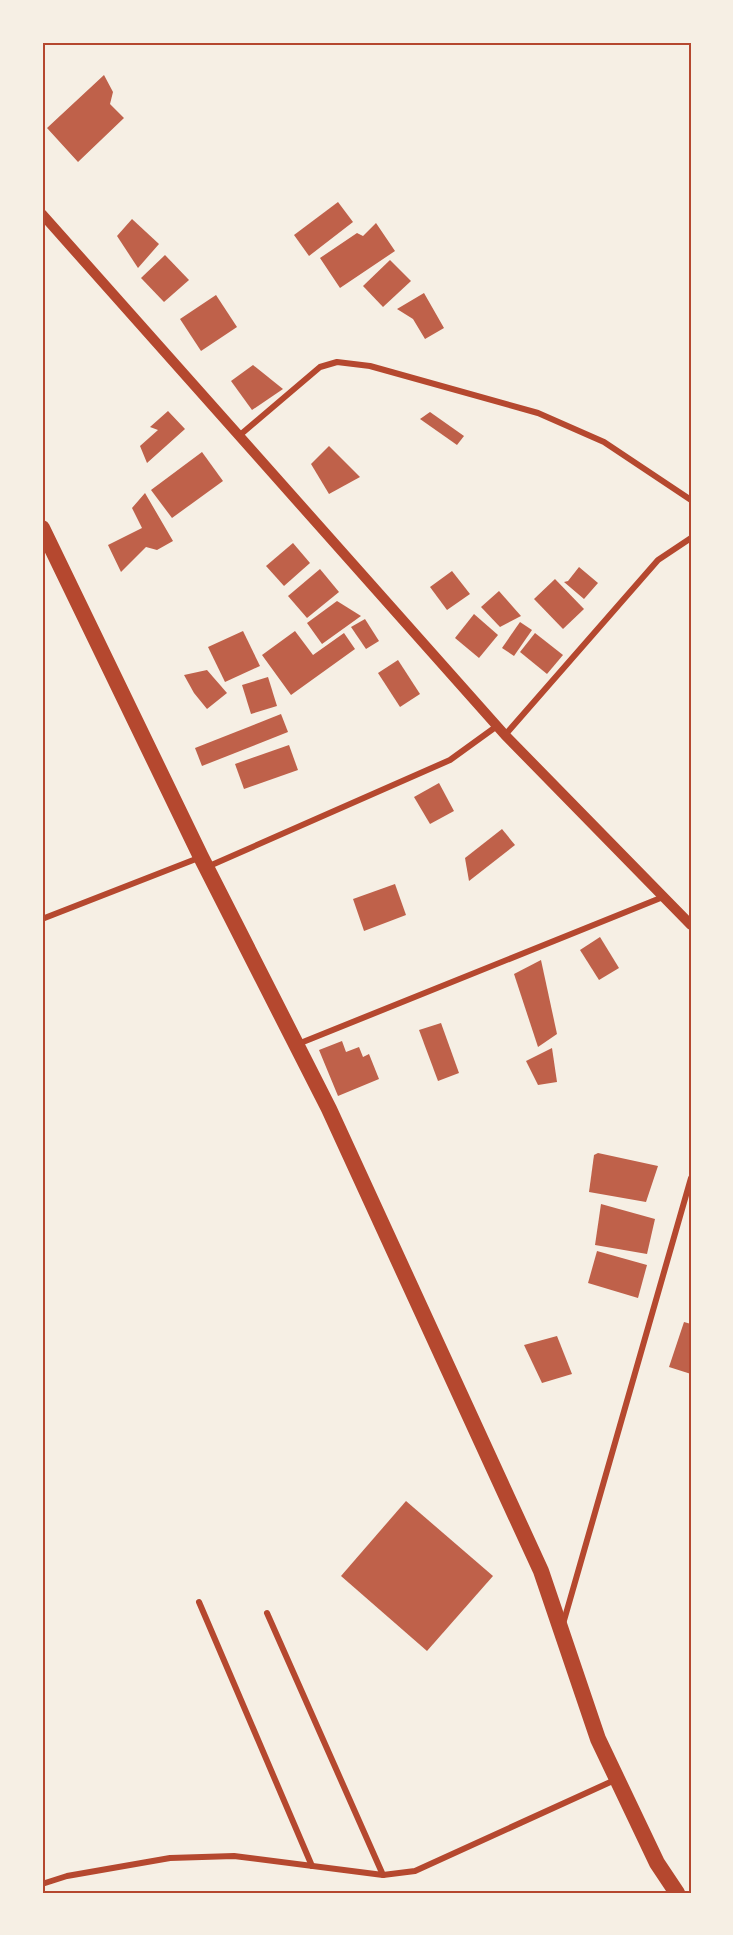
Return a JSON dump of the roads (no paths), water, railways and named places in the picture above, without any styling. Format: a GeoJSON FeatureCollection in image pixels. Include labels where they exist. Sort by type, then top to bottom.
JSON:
{"type":"FeatureCollection","features":[{"type":"Feature","properties":{"kind":"highway"},"geometry":{"type":"LineString","coordinates":[[42,528],[204,862],[329,1109],[541,1571],[598,1739],[657,1863],[677,1893]]}},
{"type":"Feature","properties":{"kind":"street"},"geometry":{"type":"LineString","coordinates":[[42,214],[501,730],[691,925]]}},
{"type":"Feature","properties":{"kind":"street"},"geometry":{"type":"LineString","coordinates":[[240,435],[320,367],[337,362],[370,366],[538,413],[571,426],[604,442],[691,500]]}},
{"type":"Feature","properties":{"kind":"street"},"geometry":{"type":"LineString","coordinates":[[42,919],[204,862],[450,760],[501,730],[658,560],[691,538]]}},
{"type":"Feature","properties":{"kind":"street"},"geometry":{"type":"LineString","coordinates":[[297,1044],[663,897]]}},
{"type":"Feature","properties":{"kind":"street"},"geometry":{"type":"LineString","coordinates":[[561,1630],[691,1178]]}},
{"type":"Feature","properties":{"kind":"street"},"geometry":{"type":"LineString","coordinates":[[199,1602],[312,1866]]}},
{"type":"Feature","properties":{"kind":"street"},"geometry":{"type":"LineString","coordinates":[[267,1613],[383,1875]]}},
{"type":"Feature","properties":{"kind":"street"},"geometry":{"type":"LineString","coordinates":[[42,1884],[67,1876],[170,1858],[234,1856],[383,1875],[415,1871],[617,1779]]}}]}
